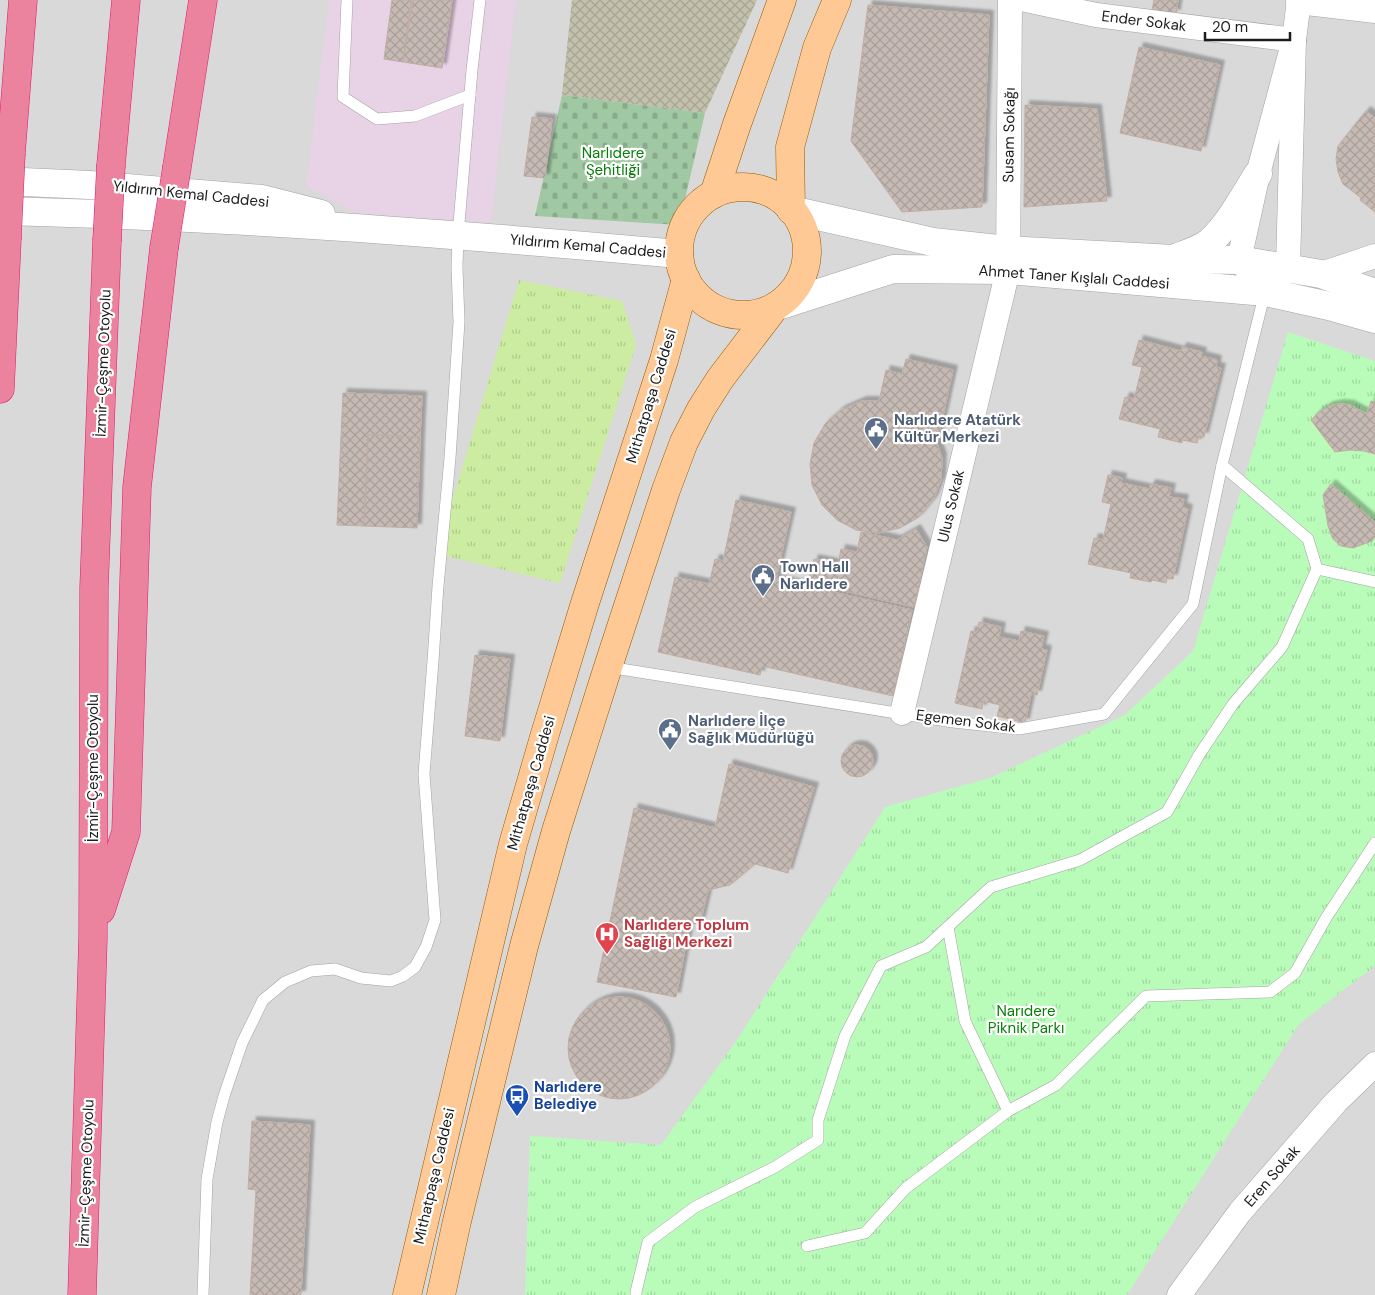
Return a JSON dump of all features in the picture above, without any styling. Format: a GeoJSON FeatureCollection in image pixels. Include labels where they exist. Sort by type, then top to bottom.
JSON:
{"type":"FeatureCollection","features":[{"type":"Feature","properties":{"kind":"highway"},"geometry":{"type":"LineString","coordinates":[[0,389],[11,153],[23,0]]}},
{"type":"Feature","properties":{"kind":"highway","name":"İzmir-Çeşme Otoyolu"},"geometry":{"type":"LineString","coordinates":[[82,1295],[93,938],[94,588],[111,165],[126,0]]}},
{"type":"Feature","properties":{"kind":"highway"},"geometry":{"type":"LineString","coordinates":[[93,938],[126,832],[137,486],[164,248],[204,0]]}},
{"type":"Feature","properties":{"kind":"main road"},"geometry":{"type":"LineString","coordinates":[[714,194],[782,0]]}},
{"type":"Feature","properties":{"kind":"main road"},"geometry":{"type":"LineString","coordinates":[[791,210],[790,148],[817,48],[837,0]]}},
{"type":"Feature","properties":{"kind":"main road"},"geometry":{"type":"LineString","coordinates":[[441,1295],[457,1221],[524,946],[556,830],[666,490],[684,442],[720,378],[775,307],[790,295],[800,280],[806,262],[806,244],[801,226],[791,210],[779,198],[764,191],[747,187],[730,188],[714,194],[699,205],[688,219],[681,236],[682,266],[698,296],[714,309],[734,315],[755,314],[775,307]]}},
{"type":"Feature","properties":{"kind":"main road","name":"Mithatpaşa Caddesi"},"geometry":{"type":"LineString","coordinates":[[407,1295],[513,844],[544,734],[664,360],[682,266]]}},
{"type":"Feature","properties":{"kind":"street","name":"Susam Sokağı"},"geometry":{"type":"LineString","coordinates":[[1008,260],[1010,0]]}},
{"type":"Feature","properties":{"kind":"street","name":"Ender Sokak"},"geometry":{"type":"LineString","coordinates":[[1026,0],[1097,7],[1294,40]]}},
{"type":"Feature","properties":{"kind":"street"},"geometry":{"type":"LineString","coordinates":[[1294,40],[1258,174],[1239,260],[1266,292],[1288,267],[1294,40],[1299,1],[1375,11]]}},
{"type":"Feature","properties":{"kind":"street"},"geometry":{"type":"LineString","coordinates":[[1174,258],[1194,251],[1209,242],[1226,222],[1258,174]]}},
{"type":"Feature","properties":{"kind":"street","name":"Yıldırım Kemal Caddesi"},"geometry":{"type":"LineString","coordinates":[[0,181],[90,185],[262,199],[378,230]]}},
{"type":"Feature","properties":{"kind":"street","name":"Ahmet Taner Kışlalı Caddesi"},"geometry":{"type":"LineString","coordinates":[[791,210],[1008,260],[1266,292],[1329,306],[1375,319]]}},
{"type":"Feature","properties":{"kind":"street","name":"Yıldırım Kemal Caddesi"},"geometry":{"type":"LineString","coordinates":[[0,211],[88,213],[458,235],[682,266]]}},
{"type":"Feature","properties":{"kind":"street"},"geometry":{"type":"LineString","coordinates":[[1321,274],[1375,256]]}},
{"type":"Feature","properties":{"kind":"street","name":"Ahmet Taner Kışlalı Caddesi"},"geometry":{"type":"LineString","coordinates":[[775,307],[893,270],[1008,260],[1174,258],[1239,260],[1321,274],[1375,292]]}},
{"type":"Feature","properties":{"kind":"street","name":"Ulus Sokak"},"geometry":{"type":"LineString","coordinates":[[902,713],[1008,260]]}},
{"type":"Feature","properties":{"kind":"street","name":"Eren Sokak"},"geometry":{"type":"LineString","coordinates":[[1179,1295],[1240,1212],[1336,1102],[1375,1064]]}},
{"type":"Feature","properties":{"kind":"lane"},"geometry":{"type":"LineString","coordinates":[[348,0],[343,97],[377,119],[414,116],[470,95]]}},
{"type":"Feature","properties":{"kind":"lane"},"geometry":{"type":"LineString","coordinates":[[203,1295],[207,1179],[216,1122],[242,1043],[263,1000],[285,982],[311,971],[335,970],[361,978],[391,981],[403,976],[415,967],[426,947],[435,920],[424,774],[450,458],[459,322],[458,235],[480,0]]}},
{"type":"Feature","properties":{"kind":"lane","name":"Egemen Sokak"},"geometry":{"type":"LineString","coordinates":[[608,667],[953,722],[1019,729],[1104,714],[1193,604],[1222,466],[1266,292]]}},
{"type":"Feature","properties":{"kind":"lane"},"geometry":{"type":"LineString","coordinates":[[636,1295],[648,1242],[695,1207],[775,1167],[818,1140],[818,1120],[845,1036],[881,966],[926,946],[992,887],[1080,860],[1167,812],[1199,755],[1233,704],[1282,647],[1317,569],[1308,539],[1222,466]]}},
{"type":"Feature","properties":{"kind":"lane"},"geometry":{"type":"LineString","coordinates":[[1317,569],[1375,582]]}},
{"type":"Feature","properties":{"kind":"lane"},"geometry":{"type":"LineString","coordinates":[[807,1246],[865,1233],[906,1188],[1008,1111],[1056,1085],[1146,996],[1270,992],[1295,973],[1326,918],[1375,843]]}},
{"type":"Feature","properties":{"kind":"lane"},"geometry":{"type":"LineString","coordinates":[[948,927],[965,1021],[1008,1111]]}},
{"type":"Feature","properties":{"kind":"shaded area"},"geometry":{"type":"Polygon","coordinates":[[[0,0],[1375,0],[1375,1295],[0,1295],[0,0]]]}},
{"type":"Feature","properties":{"kind":"shaded area"},"geometry":{"type":"Polygon","coordinates":[[[329,0],[516,0],[491,222],[355,213],[306,186],[329,0]]]}},
{"type":"Feature","properties":{"kind":"shaded area"},"geometry":{"type":"Polygon","coordinates":[[[572,0],[757,0],[705,113],[562,95],[572,0]]]}},
{"type":"Feature","properties":{"kind":"green space","name":"Narlıdere Şehitliği"},"geometry":{"type":"Polygon","coordinates":[[[562,95],[705,113],[679,225],[535,216],[562,95]]]}},
{"type":"Feature","properties":{"kind":"green space"},"geometry":{"type":"Polygon","coordinates":[[[519,280],[622,301],[636,345],[560,583],[436,554],[519,280]]]}},
{"type":"Feature","properties":{"kind":"green space","name":"Narıdere Piknik Parkı"},"geometry":{"type":"Polygon","coordinates":[[[1288,332],[1375,361],[1375,966],[1299,1024],[1127,1295],[525,1295],[530,1136],[661,1145],[737,1040],[885,807],[990,778],[1125,715],[1193,651],[1288,332]]]}},
{"type":"Feature","properties":{"kind":"building"},"geometry":{"type":"Polygon","coordinates":[[[392,0],[411,0],[403,62],[384,59],[392,0]]]}},
{"type":"Feature","properties":{"kind":"building"},"geometry":{"type":"Polygon","coordinates":[[[413,0],[452,0],[442,68],[403,62],[413,0]]]}},
{"type":"Feature","properties":{"kind":"building"},"geometry":{"type":"Polygon","coordinates":[[[1154,0],[1178,0],[1176,14],[1152,10],[1154,0]]]}},
{"type":"Feature","properties":{"kind":"building"},"geometry":{"type":"Polygon","coordinates":[[[868,5],[989,15],[982,207],[902,212],[851,141],[868,5]]]}},
{"type":"Feature","properties":{"kind":"building"},"geometry":{"type":"Polygon","coordinates":[[[1139,47],[1220,65],[1201,151],[1120,133],[1139,47]]]}},
{"type":"Feature","properties":{"kind":"building"},"geometry":{"type":"Polygon","coordinates":[[[1025,105],[1097,109],[1107,201],[1024,207],[1025,105]]]}},
{"type":"Feature","properties":{"kind":"building"},"geometry":{"type":"Polygon","coordinates":[[[1366,111],[1375,116],[1375,212],[1343,184],[1338,172],[1336,159],[1338,146],[1366,111]]]}},
{"type":"Feature","properties":{"kind":"building"},"geometry":{"type":"Polygon","coordinates":[[[532,117],[552,119],[545,178],[524,176],[532,117]]]}},
{"type":"Feature","properties":{"kind":"building"},"geometry":{"type":"Polygon","coordinates":[[[1139,340],[1181,351],[1182,347],[1202,352],[1201,356],[1217,360],[1216,367],[1221,368],[1204,437],[1199,436],[1197,443],[1182,440],[1182,443],[1158,437],[1160,429],[1119,419],[1125,397],[1134,399],[1142,367],[1132,365],[1139,340]]]}},
{"type":"Feature","properties":{"kind":"building","name":"Narlıdere Atatürk Kültür Merkezi"},"geometry":{"type":"Polygon","coordinates":[[[906,359],[953,370],[937,443],[942,458],[941,480],[933,500],[919,517],[900,528],[878,533],[856,530],[837,520],[822,505],[812,485],[810,464],[814,443],[825,424],[841,410],[862,401],[879,401],[886,370],[902,374],[906,359]]]}},
{"type":"Feature","properties":{"kind":"building"},"geometry":{"type":"Polygon","coordinates":[[[343,393],[422,396],[420,437],[368,435],[364,526],[337,525],[343,393]]]}},
{"type":"Feature","properties":{"kind":"building"},"geometry":{"type":"Polygon","coordinates":[[[1371,401],[1375,402],[1375,454],[1350,450],[1335,452],[1311,420],[1329,406],[1340,404],[1350,405],[1367,414],[1371,401]]]}},
{"type":"Feature","properties":{"kind":"building"},"geometry":{"type":"Polygon","coordinates":[[[368,435],[420,437],[417,528],[364,526],[368,435]]]}},
{"type":"Feature","properties":{"kind":"building"},"geometry":{"type":"Polygon","coordinates":[[[1108,475],[1122,478],[1121,483],[1149,489],[1151,484],[1171,488],[1169,497],[1184,499],[1182,507],[1188,509],[1173,579],[1167,578],[1166,583],[1152,580],[1151,582],[1130,578],[1131,573],[1088,564],[1094,538],[1103,540],[1111,504],[1102,502],[1108,475]]]}},
{"type":"Feature","properties":{"kind":"building"},"geometry":{"type":"Polygon","coordinates":[[[1331,484],[1375,522],[1375,537],[1372,541],[1353,548],[1341,546],[1333,539],[1328,526],[1323,495],[1331,484]]]}},
{"type":"Feature","properties":{"kind":"building","name":"Town Hall Narlıdere"},"geometry":{"type":"Polygon","coordinates":[[[736,500],[791,512],[776,579],[912,610],[893,696],[762,666],[760,675],[658,652],[675,577],[709,584],[715,559],[723,561],[736,500]]]}},
{"type":"Feature","properties":{"kind":"building"},"geometry":{"type":"Polygon","coordinates":[[[916,529],[927,547],[914,607],[822,586],[823,582],[809,579],[814,559],[838,564],[841,549],[857,552],[861,532],[897,540],[916,529]]]}},
{"type":"Feature","properties":{"kind":"building"},"geometry":{"type":"Polygon","coordinates":[[[979,622],[1001,627],[999,637],[1019,641],[1021,631],[1044,636],[1041,649],[1047,650],[1037,695],[1031,694],[1025,723],[997,716],[1000,705],[983,701],[982,709],[955,703],[971,631],[977,632],[979,622]]]}},
{"type":"Feature","properties":{"kind":"building"},"geometry":{"type":"Polygon","coordinates":[[[475,655],[510,659],[500,741],[465,736],[475,655]]]}},
{"type":"Feature","properties":{"kind":"building"},"geometry":{"type":"Polygon","coordinates":[[[857,745],[863,746],[868,750],[872,755],[872,767],[868,772],[863,776],[857,777],[851,776],[846,772],[842,767],[841,761],[842,755],[846,750],[851,746],[857,745]]]}},
{"type":"Feature","properties":{"kind":"building"},"geometry":{"type":"Polygon","coordinates":[[[729,764],[814,787],[788,873],[755,864],[730,885],[708,890],[700,924],[690,923],[676,997],[597,982],[634,808],[715,828],[729,764]]]}},
{"type":"Feature","properties":{"kind":"building"},"geometry":{"type":"Polygon","coordinates":[[[619,997],[629,998],[648,1005],[662,1019],[669,1038],[669,1058],[662,1077],[648,1091],[629,1098],[619,1099],[609,1098],[590,1091],[576,1077],[569,1058],[568,1048],[569,1038],[576,1019],[590,1005],[609,998],[619,997]]]}},
{"type":"Feature","properties":{"kind":"building"},"geometry":{"type":"Polygon","coordinates":[[[252,1121],[310,1125],[301,1295],[250,1295],[256,1190],[248,1189],[252,1121]]]}},
{"type":"Feature","properties":{"kind":"place","name":"Narlıdere Atatürk Kültür Merkezi"},"geometry":{"type":"Point","coordinates":[876,450]}},
{"type":"Feature","properties":{"kind":"place","name":"Town Hall Narlıdere"},"geometry":{"type":"Point","coordinates":[763,597]}},
{"type":"Feature","properties":{"kind":"place","name":"Narlıdere İlçe Sağlık Müdürlüğü"},"geometry":{"type":"Point","coordinates":[670,751]}},
{"type":"Feature","properties":{"kind":"place","name":"Narlıdere Toplum Sağlığı Merkezi"},"geometry":{"type":"Point","coordinates":[607,955]}},
{"type":"Feature","properties":{"kind":"place","name":"Narlıdere Belediye"},"geometry":{"type":"Point","coordinates":[517,1117]}}]}
